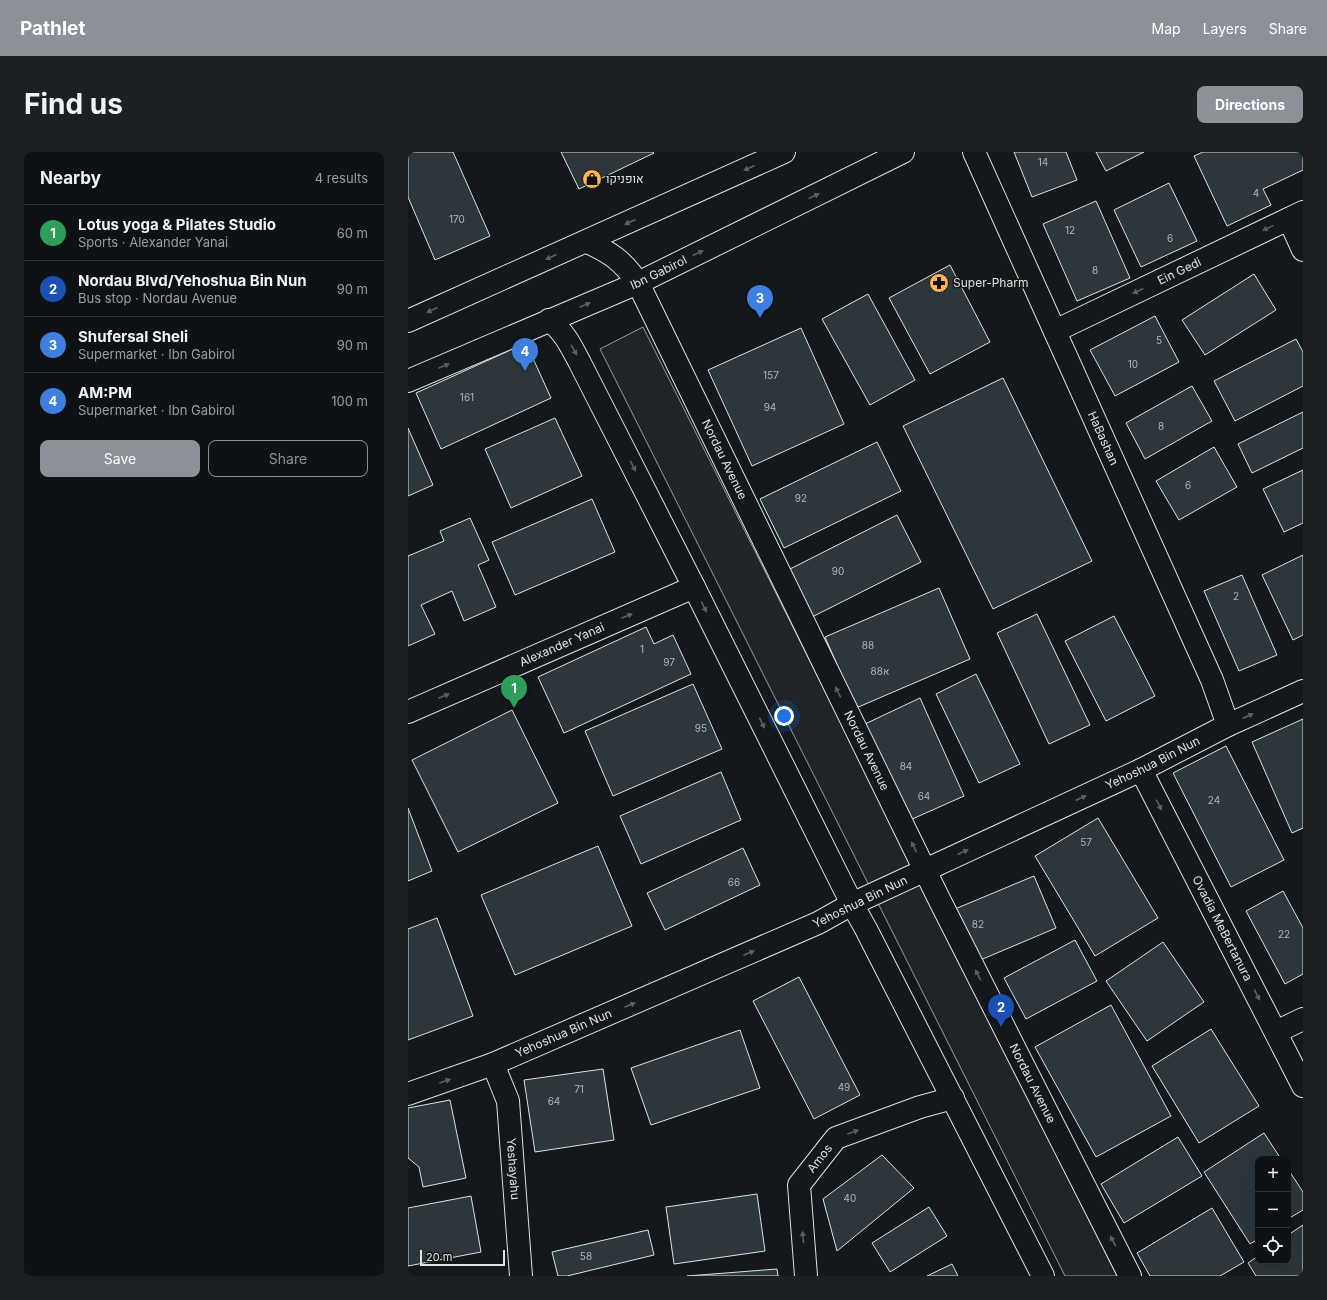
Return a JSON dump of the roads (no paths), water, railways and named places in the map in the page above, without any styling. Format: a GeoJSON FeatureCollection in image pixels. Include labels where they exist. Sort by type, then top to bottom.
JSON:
{"type":"FeatureCollection","features":[{"type":"Feature","properties":{"kind":"street"},"geometry":{"type":"LineString","coordinates":[[408,321],[587,242],[784,152]]}},
{"type":"Feature","properties":{"kind":"street","name":"Ibn Gabirol"},"geometry":{"type":"LineString","coordinates":[[408,381],[638,283],[903,152]]}},
{"type":"Feature","properties":{"kind":"street","name":"HaBashan"},"geometry":{"type":"LineString","coordinates":[[974,152],[1212,680],[1228,725]]}},
{"type":"Feature","properties":{"kind":"street"},"geometry":{"type":"LineString","coordinates":[[1296,215],[1303,250]]}},
{"type":"Feature","properties":{"kind":"street","name":"Ein Gedi"},"geometry":{"type":"LineString","coordinates":[[1056,331],[1296,215]]}},
{"type":"Feature","properties":{"kind":"street","name":"Nordau Avenue"},"geometry":{"type":"LineString","coordinates":[[587,242],[612,254],[621,261],[638,283],[925,870],[1130,1276]]}},
{"type":"Feature","properties":{"kind":"street"},"geometry":{"type":"LineString","coordinates":[[549,320],[556,325],[567,338],[581,365],[694,587],[852,904],[953,1098],[1043,1276]]}},
{"type":"Feature","properties":{"kind":"street","name":"Alexander Yanai"},"geometry":{"type":"LineString","coordinates":[[408,712],[694,587]]}},
{"type":"Feature","properties":{"kind":"street","name":"Yehoshua Bin Nun"},"geometry":{"type":"LineString","coordinates":[[408,1094],[493,1064],[818,923],[852,904],[1141,770],[1228,725],[1303,691]]}},
{"type":"Feature","properties":{"kind":"street","name":"Ovadia MeBertanura"},"geometry":{"type":"LineString","coordinates":[[1141,770],[1303,1086]]}},
{"type":"Feature","properties":{"kind":"street"},"geometry":{"type":"LineString","coordinates":[[1276,1032],[1303,1019]]}},
{"type":"Feature","properties":{"kind":"street","name":"Yeshayahu"},"geometry":{"type":"LineString","coordinates":[[493,1064],[508,1101],[522,1276]]}},
{"type":"Feature","properties":{"kind":"street","name":"Amos"},"geometry":{"type":"LineString","coordinates":[[806,1276],[799,1185],[836,1138],[920,1108],[953,1098]]}},
{"type":"Feature","properties":{"kind":"place","name":"אופניקו"},"geometry":{"type":"Point","coordinates":[592,179]}},
{"type":"Feature","properties":{"kind":"place","name":"Super-Pharm"},"geometry":{"type":"Point","coordinates":[939,283]}},
{"type":"Feature","properties":{"kind":"place","name":"Shufersal Sheli"},"geometry":{"type":"Point","coordinates":[760,318]}},
{"type":"Feature","properties":{"kind":"place","name":"AM:PM"},"geometry":{"type":"Point","coordinates":[525,371]}},
{"type":"Feature","properties":{"kind":"place","name":"Lotus yoga & Pilates Studio"},"geometry":{"type":"Point","coordinates":[514,708]}},
{"type":"Feature","properties":{"kind":"place","name":"Nordau Blvd/Yehoshua Bin Nun"},"geometry":{"type":"Point","coordinates":[1001,1027]}}]}
